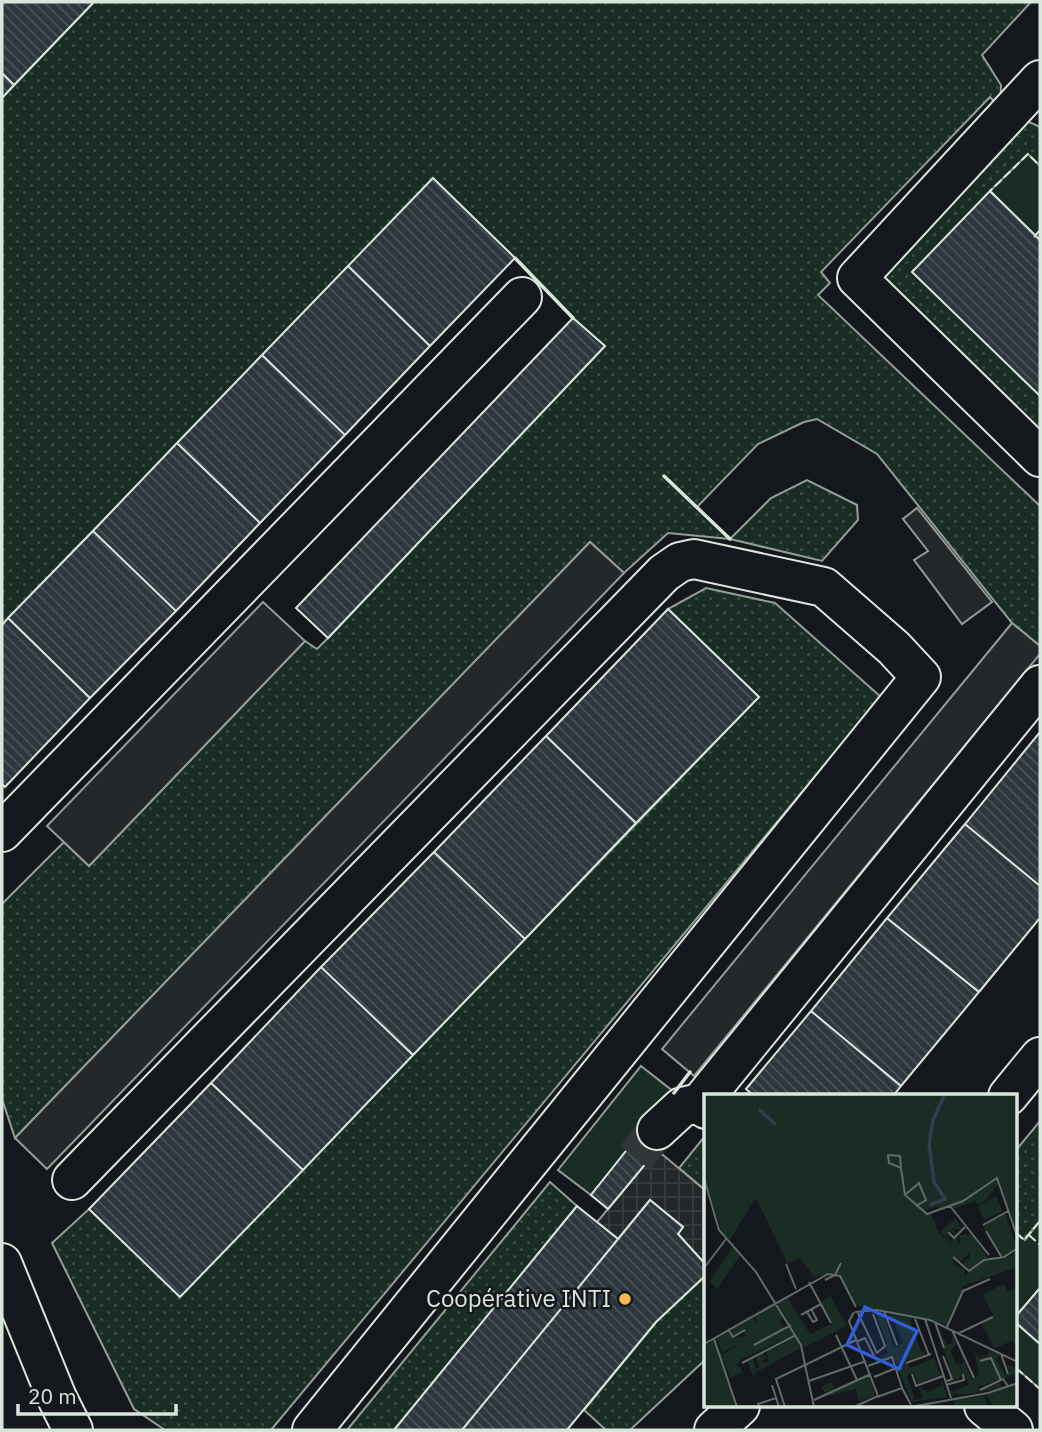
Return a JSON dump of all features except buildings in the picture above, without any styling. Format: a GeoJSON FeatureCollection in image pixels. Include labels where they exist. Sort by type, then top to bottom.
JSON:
{"type":"FeatureCollection","features":[{"type":"Feature","properties":{"kind":"street"},"geometry":{"type":"LineString","coordinates":[[1040,79],[857,278],[1040,457]]}},
{"type":"Feature","properties":{"kind":"street"},"geometry":{"type":"LineString","coordinates":[[2,832],[522,297]]}},
{"type":"Feature","properties":{"kind":"street"},"geometry":{"type":"LineString","coordinates":[[72,1180],[664,573],[680,562],[694,559],[824,587],[894,648],[921,677],[312,1430]]}},
{"type":"Feature","properties":{"kind":"street"},"geometry":{"type":"LineString","coordinates":[[713,1094],[1040,685]]}},
{"type":"Feature","properties":{"kind":"street"},"geometry":{"type":"LineString","coordinates":[[1010,1094],[1040,1057]]}},
{"type":"Feature","properties":{"kind":"street"},"geometry":{"type":"LineString","coordinates":[[657,1130],[682,1107],[703,1106]]}},
{"type":"Feature","properties":{"kind":"street"},"geometry":{"type":"LineString","coordinates":[[2,1263],[57,1398],[73,1430]]}},
{"type":"Feature","properties":{"kind":"street"},"geometry":{"type":"LineString","coordinates":[[713,1430],[738,1408]]}},
{"type":"Feature","properties":{"kind":"street"},"geometry":{"type":"LineString","coordinates":[[986,1408],[1013,1430]]}},
{"type":"Feature","properties":{"kind":"green space"},"geometry":{"type":"Polygon","coordinates":[[[94,2],[1031,2],[982,55],[1001,85],[1000,108],[990,97],[821,272],[830,283],[818,295],[1040,506],[1040,646],[1012,623],[877,454],[817,419],[804,422],[758,444],[697,507],[730,539],[668,533],[624,573],[590,542],[15,1138],[2,1099],[2,904],[64,842],[89,866],[305,641],[317,649],[328,638],[605,346],[573,318],[433,179],[2,625],[2,98],[94,2]]]}},
{"type":"Feature","properties":{"kind":"green space"},"geometry":{"type":"Polygon","coordinates":[[[1027,121],[1040,127],[1040,435],[879,278],[1027,121]]]}},
{"type":"Feature","properties":{"kind":"green space"},"geometry":{"type":"Polygon","coordinates":[[[1028,154],[1040,166],[1040,242],[990,191],[1028,154]]]}},
{"type":"Feature","properties":{"kind":"green space"},"geometry":{"type":"Polygon","coordinates":[[[807,480],[857,505],[858,520],[822,561],[730,539],[771,498],[807,480]]]}},
{"type":"Feature","properties":{"kind":"green space"},"geometry":{"type":"Polygon","coordinates":[[[706,588],[775,603],[881,697],[271,1430],[165,1430],[134,1409],[52,1243],[89,1209],[180,1296],[759,697],[668,609],[706,588]]]}},
{"type":"Feature","properties":{"kind":"green space"},"geometry":{"type":"Polygon","coordinates":[[[641,1066],[674,1092],[591,1195],[558,1170],[641,1066]]]}},
{"type":"Feature","properties":{"kind":"green space"},"geometry":{"type":"Polygon","coordinates":[[[1040,1121],[1040,1221],[1024,1240],[1018,1235],[1018,1148],[1040,1121]]]}},
{"type":"Feature","properties":{"kind":"green space"},"geometry":{"type":"Polygon","coordinates":[[[704,1137],[704,1189],[679,1168],[704,1137]]]}},
{"type":"Feature","properties":{"kind":"green space"},"geometry":{"type":"Polygon","coordinates":[[[550,1182],[577,1206],[394,1430],[347,1430],[550,1182]]]}},
{"type":"Feature","properties":{"kind":"green space"},"geometry":{"type":"Polygon","coordinates":[[[1040,1221],[1040,1288],[1018,1314],[1018,1235],[1025,1240],[1040,1221]]]}},
{"type":"Feature","properties":{"kind":"green space"},"geometry":{"type":"Polygon","coordinates":[[[704,1277],[704,1361],[630,1430],[606,1430],[584,1410],[656,1322],[704,1277]]]}},
{"type":"Feature","properties":{"kind":"green space"},"geometry":{"type":"Polygon","coordinates":[[[1018,1325],[1040,1344],[1040,1389],[1018,1370],[1018,1325]]]}},
{"type":"Feature","properties":{"kind":"shaded area"},"geometry":{"type":"Polygon","coordinates":[[[917,508],[992,602],[962,624],[914,560],[928,551],[903,519],[917,508]]]}},
{"type":"Feature","properties":{"kind":"shaded area"},"geometry":{"type":"Polygon","coordinates":[[[590,542],[624,573],[47,1169],[15,1138],[590,542]]]}},
{"type":"Feature","properties":{"kind":"shaded area"},"geometry":{"type":"Polygon","coordinates":[[[263,602],[305,641],[89,866],[47,826],[263,602]]]}},
{"type":"Feature","properties":{"kind":"shaded area"},"geometry":{"type":"Polygon","coordinates":[[[1012,623],[1040,646],[1040,654],[694,1076],[662,1049],[1012,623]]]}},
{"type":"Feature","properties":{"kind":"shaded area"},"geometry":{"type":"Polygon","coordinates":[[[657,1150],[704,1189],[704,1263],[678,1234],[683,1227],[650,1200],[618,1239],[597,1222],[657,1150]]]}},
{"type":"Feature","properties":{"kind":"tunnel"},"geometry":{"type":"LineString","coordinates":[[635,1158],[657,1130]]}},
{"type":"Feature","properties":{"kind":"fence"},"geometry":{"type":"LineString","coordinates":[[994,195],[990,191],[1028,154],[1040,166]]}},
{"type":"Feature","properties":{"kind":"fence"},"geometry":{"type":"LineString","coordinates":[[1034,237],[1040,230]]}},
{"type":"Feature","properties":{"kind":"fence"},"geometry":{"type":"LineString","coordinates":[[1018,1235],[1024,1240],[1040,1221]]}},
{"type":"Feature","properties":{"kind":"fence"},"geometry":{"type":"LineString","coordinates":[[1029,1235],[1040,1245]]}},
{"type":"Feature","properties":{"kind":"fence"},"geometry":{"type":"LineString","coordinates":[[1018,1370],[1040,1389]]}},
{"type":"Feature","properties":{"kind":"wall"},"geometry":{"type":"LineString","coordinates":[[515,258],[573,318]]}},
{"type":"Feature","properties":{"kind":"wall"},"geometry":{"type":"LineString","coordinates":[[664,476],[730,539]]}},
{"type":"Feature","properties":{"kind":"wall"},"geometry":{"type":"LineString","coordinates":[[674,1093],[690,1072]]}},
{"type":"Feature","properties":{"kind":"place","name":"Coopérative INTI"},"geometry":{"type":"Point","coordinates":[625,1299]}}]}
